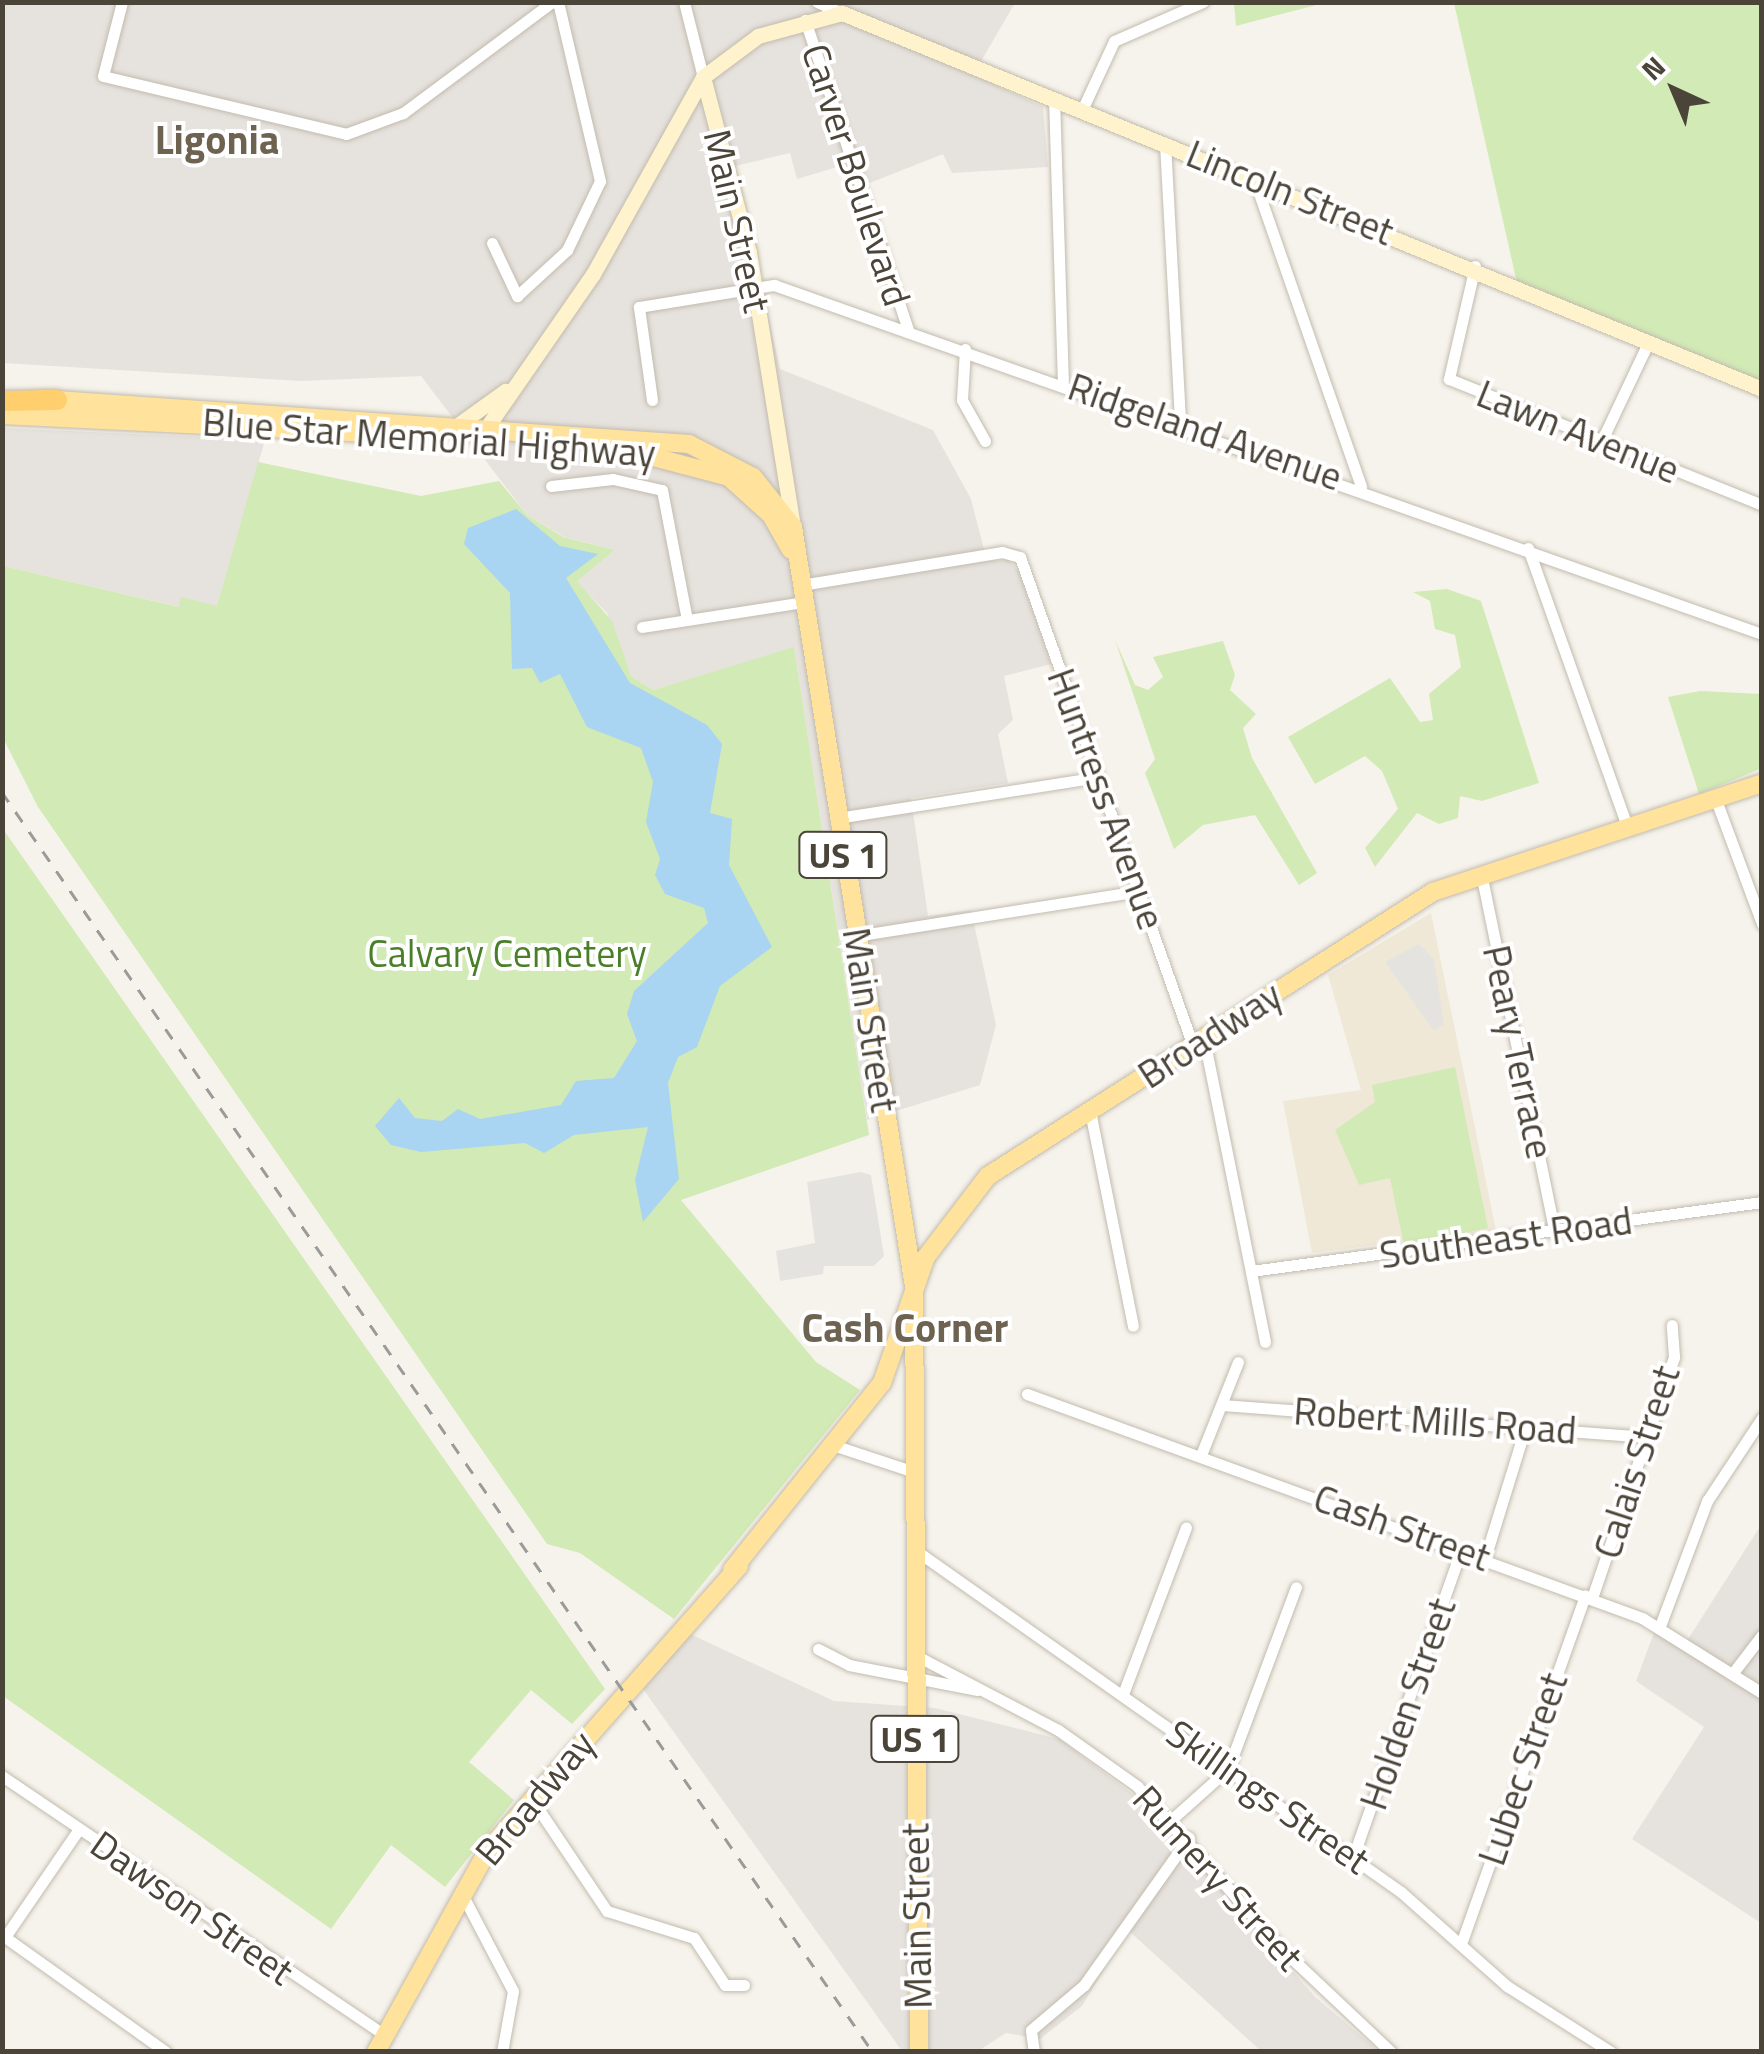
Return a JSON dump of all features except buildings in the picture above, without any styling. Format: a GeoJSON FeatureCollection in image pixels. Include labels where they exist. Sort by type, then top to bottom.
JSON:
{"type":"FeatureCollection","features":[{"type":"Feature","properties":{"kind":"highway","name":"US 1"},"geometry":{"type":"LineString","coordinates":[[2,398],[57,400]]}},
{"type":"Feature","properties":{"kind":"main road"},"geometry":{"type":"LineString","coordinates":[[483,434],[508,389],[593,274],[703,77],[758,36],[805,20],[842,13]]}},
{"type":"Feature","properties":{"kind":"main road","name":"Lincoln Street"},"geometry":{"type":"LineString","coordinates":[[842,13],[1476,266],[1762,389]]}},
{"type":"Feature","properties":{"kind":"main road","name":"Main Street"},"geometry":{"type":"LineString","coordinates":[[703,77],[755,285],[855,936],[914,1287],[918,2052]]}},
{"type":"Feature","properties":{"kind":"main road"},"geometry":{"type":"LineString","coordinates":[[455,427],[508,389]]}},
{"type":"Feature","properties":{"kind":"main road","name":"Blue Star Memorial Highway"},"geometry":{"type":"LineString","coordinates":[[57,400],[455,427],[483,434],[643,451],[715,469],[770,515],[802,587]]}},
{"type":"Feature","properties":{"kind":"main road","name":"Blue Star Memorial Highway"},"geometry":{"type":"LineString","coordinates":[[2,415],[483,434],[699,447],[761,484],[793,528]]}},
{"type":"Feature","properties":{"kind":"main road","name":"Broadway"},"geometry":{"type":"LineString","coordinates":[[380,2043],[460,1890],[532,1798],[836,1446],[891,1366],[914,1287],[970,1192],[1433,892],[1762,782]]}},
{"type":"Feature","properties":{"kind":"street"},"geometry":{"type":"LineString","coordinates":[[122,2],[103,76],[314,130],[360,132],[404,113],[555,2],[600,180],[567,250],[517,296],[492,243]]}},
{"type":"Feature","properties":{"kind":"street","name":"Main Street"},"geometry":{"type":"LineString","coordinates":[[684,2],[703,77]]}},
{"type":"Feature","properties":{"kind":"street","name":"Lincoln Street"},"geometry":{"type":"LineString","coordinates":[[817,2],[842,13]]}},
{"type":"Feature","properties":{"kind":"street"},"geometry":{"type":"LineString","coordinates":[[1082,110],[1114,40],[1203,2]]}},
{"type":"Feature","properties":{"kind":"street","name":"Carver Boulevard"},"geometry":{"type":"LineString","coordinates":[[805,20],[908,329]]}},
{"type":"Feature","properties":{"kind":"street"},"geometry":{"type":"LineString","coordinates":[[1054,98],[1064,382]]}},
{"type":"Feature","properties":{"kind":"street"},"geometry":{"type":"LineString","coordinates":[[1165,143],[1180,424]]}},
{"type":"Feature","properties":{"kind":"street"},"geometry":{"type":"LineString","coordinates":[[1254,179],[1362,487]]}},
{"type":"Feature","properties":{"kind":"street","name":"Lawn Avenue"},"geometry":{"type":"LineString","coordinates":[[1476,266],[1449,378],[1762,505]]}},
{"type":"Feature","properties":{"kind":"street","name":"Ridgeland Avenue"},"geometry":{"type":"LineString","coordinates":[[652,400],[639,306],[755,285],[908,329],[1064,382],[1762,634]]}},
{"type":"Feature","properties":{"kind":"street"},"geometry":{"type":"LineString","coordinates":[[1602,442],[1648,343]]}},
{"type":"Feature","properties":{"kind":"street"},"geometry":{"type":"LineString","coordinates":[[965,349],[962,400],[985,442]]}},
{"type":"Feature","properties":{"kind":"street"},"geometry":{"type":"LineString","coordinates":[[551,486],[614,479],[662,490],[687,620]]}},
{"type":"Feature","properties":{"kind":"street"},"geometry":{"type":"LineString","coordinates":[[1528,548],[1628,829]]}},
{"type":"Feature","properties":{"kind":"street","name":"Huntress Avenue"},"geometry":{"type":"LineString","coordinates":[[802,587],[1016,554],[1138,891],[1198,1042],[1265,1342]]}},
{"type":"Feature","properties":{"kind":"street"},"geometry":{"type":"LineString","coordinates":[[642,627],[687,620],[802,587]]}},
{"type":"Feature","properties":{"kind":"street"},"geometry":{"type":"LineString","coordinates":[[837,818],[1099,777]]}},
{"type":"Feature","properties":{"kind":"street"},"geometry":{"type":"LineString","coordinates":[[1716,800],[1759,904],[1762,924]]}},
{"type":"Feature","properties":{"kind":"street","name":"Peary Terrace"},"geometry":{"type":"LineString","coordinates":[[1481,873],[1555,1232]]}},
{"type":"Feature","properties":{"kind":"street"},"geometry":{"type":"LineString","coordinates":[[855,936],[1138,891]]}},
{"type":"Feature","properties":{"kind":"street"},"geometry":{"type":"LineString","coordinates":[[1090,1112],[1133,1326]]}},
{"type":"Feature","properties":{"kind":"street","name":"Southeast Road"},"geometry":{"type":"LineString","coordinates":[[1251,1271],[1762,1202]]}},
{"type":"Feature","properties":{"kind":"street","name":"Calais Street"},"geometry":{"type":"LineString","coordinates":[[1588,1597],[1674,1357],[1672,1325]]}},
{"type":"Feature","properties":{"kind":"street"},"geometry":{"type":"LineString","coordinates":[[1201,1455],[1238,1362]]}},
{"type":"Feature","properties":{"kind":"street","name":"Cash Street"},"geometry":{"type":"LineString","coordinates":[[1027,1394],[1485,1558],[1660,1626],[1762,1693]]}},
{"type":"Feature","properties":{"kind":"street","name":"Robert Mills Road"},"geometry":{"type":"LineString","coordinates":[[1222,1405],[1648,1437]]}},
{"type":"Feature","properties":{"kind":"street"},"geometry":{"type":"LineString","coordinates":[[1660,1626],[1707,1501],[1762,1418]]}},
{"type":"Feature","properties":{"kind":"street"},"geometry":{"type":"LineString","coordinates":[[1485,1558],[1525,1429]]}},
{"type":"Feature","properties":{"kind":"street"},"geometry":{"type":"LineString","coordinates":[[836,1446],[917,1472]]}},
{"type":"Feature","properties":{"kind":"street"},"geometry":{"type":"LineString","coordinates":[[1123,1694],[1186,1527]]}},
{"type":"Feature","properties":{"kind":"street","name":"Holden Street"},"geometry":{"type":"LineString","coordinates":[[1353,1857],[1461,1551]]}},
{"type":"Feature","properties":{"kind":"street","name":"Skillings Street"},"geometry":{"type":"LineString","coordinates":[[918,1552],[1353,1857],[1462,1944],[1507,1986],[1611,2052]]}},
{"type":"Feature","properties":{"kind":"street"},"geometry":{"type":"LineString","coordinates":[[1172,1819],[1228,1769],[1296,1586]]}},
{"type":"Feature","properties":{"kind":"street","name":"Lubec Street"},"geometry":{"type":"LineString","coordinates":[[1462,1944],[1588,1597]]}},
{"type":"Feature","properties":{"kind":"street"},"geometry":{"type":"LineString","coordinates":[[1732,1674],[1762,1636]]}},
{"type":"Feature","properties":{"kind":"street","name":"Rumery Street"},"geometry":{"type":"LineString","coordinates":[[818,1650],[917,1679],[982,1690]]}},
{"type":"Feature","properties":{"kind":"street","name":"Rumery Street"},"geometry":{"type":"LineString","coordinates":[[917,1656],[1088,1749],[1172,1819],[1284,1952],[1391,2052]]}},
{"type":"Feature","properties":{"kind":"street","name":"Dawson Street"},"geometry":{"type":"LineString","coordinates":[[2,1776],[380,2043]]}},
{"type":"Feature","properties":{"kind":"street"},"geometry":{"type":"LineString","coordinates":[[532,1798],[607,1911],[694,1938],[726,1985],[744,1985]]}},
{"type":"Feature","properties":{"kind":"street"},"geometry":{"type":"LineString","coordinates":[[79,1829],[4,1936],[166,2052]]}},
{"type":"Feature","properties":{"kind":"street"},"geometry":{"type":"LineString","coordinates":[[1034,2052],[1031,2030],[1084,1986],[1190,1837]]}},
{"type":"Feature","properties":{"kind":"street"},"geometry":{"type":"LineString","coordinates":[[460,1890],[514,1992],[502,2052]]}},
{"type":"Feature","properties":{"kind":"shaded area"},"geometry":{"type":"Polygon","coordinates":[[[3,3],[1015,3],[973,75],[1043,107],[1048,167],[952,173],[943,154],[862,186],[854,162],[797,179],[790,153],[735,166],[780,369],[933,430],[971,499],[987,561],[1009,560],[1020,573],[1051,664],[1004,676],[1013,720],[998,734],[1008,783],[911,798],[928,916],[971,910],[996,1025],[980,1085],[867,1120],[794,648],[653,690],[631,676],[607,613],[576,581],[615,550],[564,537],[527,515],[421,376],[301,381],[3,363],[3,3]]]}},
{"type":"Feature","properties":{"kind":"shaded area"},"geometry":{"type":"Polygon","coordinates":[[[3,428],[265,440],[217,607],[182,598],[180,607],[3,566],[3,428]]]}},
{"type":"Feature","properties":{"kind":"shaded area"},"geometry":{"type":"Polygon","coordinates":[[[1431,913],[1496,1230],[1312,1253],[1283,1101],[1361,1090],[1328,975],[1431,913]]]}},
{"type":"Feature","properties":{"kind":"shaded area"},"geometry":{"type":"Polygon","coordinates":[[[1419,944],[1434,960],[1444,1024],[1434,1031],[1385,962],[1419,944]]]}},
{"type":"Feature","properties":{"kind":"shaded area"},"geometry":{"type":"Polygon","coordinates":[[[861,1172],[871,1175],[884,1256],[874,1266],[824,1266],[823,1274],[780,1281],[776,1251],[815,1243],[807,1182],[861,1172]]]}},
{"type":"Feature","properties":{"kind":"shaded area"},"geometry":{"type":"Polygon","coordinates":[[[1761,1525],[1761,1923],[1632,1839],[1704,1727],[1636,1681],[1655,1630],[1683,1647],[1761,1525]]]}},
{"type":"Feature","properties":{"kind":"shaded area"},"geometry":{"type":"Polygon","coordinates":[[[690,1634],[834,1701],[935,1708],[1059,1739],[1150,1807],[1315,1997],[1379,2051],[1261,2051],[1128,1930],[1082,2006],[1040,2039],[1006,2033],[978,2051],[902,2051],[643,1689],[690,1634]]]}},
{"type":"Feature","properties":{"kind":"green space"},"geometry":{"type":"Polygon","coordinates":[[[1234,2],[1324,3],[1236,26],[1234,2]]]}},
{"type":"Feature","properties":{"kind":"green space"},"geometry":{"type":"Polygon","coordinates":[[[1454,3],[1761,3],[1761,389],[1517,283],[1454,3]]]}},
{"type":"Feature","properties":{"kind":"green space","name":"Calvary Cemetery"},"geometry":{"type":"Polygon","coordinates":[[[258,462],[421,496],[499,481],[527,515],[563,537],[615,550],[577,581],[612,621],[631,676],[653,690],[794,647],[869,1135],[681,1200],[816,1362],[860,1390],[674,1619],[580,1553],[547,1544],[38,807],[3,738],[3,566],[179,607],[181,597],[217,606],[258,462]]]}},
{"type":"Feature","properties":{"kind":"green space"},"geometry":{"type":"Polygon","coordinates":[[[1447,589],[1481,601],[1539,783],[1482,801],[1460,796],[1458,818],[1439,824],[1417,813],[1375,867],[1365,848],[1398,809],[1382,771],[1365,756],[1315,784],[1288,737],[1390,678],[1420,722],[1433,720],[1429,694],[1461,667],[1455,635],[1435,629],[1430,601],[1413,592],[1447,589]]]}},
{"type":"Feature","properties":{"kind":"green space"},"geometry":{"type":"Polygon","coordinates":[[[1115,640],[1135,685],[1148,690],[1163,677],[1153,657],[1223,641],[1235,675],[1230,690],[1256,714],[1243,728],[1252,758],[1317,873],[1299,885],[1255,815],[1203,825],[1174,849],[1145,773],[1155,759],[1115,640]]]}},
{"type":"Feature","properties":{"kind":"green space"},"geometry":{"type":"Polygon","coordinates":[[[1700,691],[1761,694],[1762,768],[1699,794],[1668,697],[1700,691]]]}},
{"type":"Feature","properties":{"kind":"green space"},"geometry":{"type":"Polygon","coordinates":[[[3,829],[605,1689],[572,1724],[531,1690],[469,1762],[514,1800],[445,1887],[391,1845],[331,1929],[3,1696],[3,829]]]}},
{"type":"Feature","properties":{"kind":"green space"},"geometry":{"type":"Polygon","coordinates":[[[1455,1067],[1488,1228],[1404,1245],[1390,1178],[1359,1185],[1335,1130],[1375,1102],[1372,1085],[1455,1067]]]}},
{"type":"Feature","properties":{"kind":"water"},"geometry":{"type":"Polygon","coordinates":[[[516,509],[560,546],[598,554],[566,578],[630,683],[707,725],[722,744],[710,813],[732,819],[729,865],[772,947],[720,986],[697,1047],[678,1057],[668,1083],[679,1179],[643,1222],[635,1180],[648,1127],[574,1135],[544,1153],[525,1143],[421,1152],[391,1145],[375,1126],[399,1098],[415,1118],[442,1121],[458,1109],[480,1119],[561,1105],[576,1081],[614,1078],[637,1041],[627,1014],[634,991],[708,923],[704,908],[665,894],[655,875],[660,859],[646,822],[653,782],[641,748],[587,727],[560,674],[540,683],[532,668],[512,669],[510,593],[464,544],[468,528],[516,509]]]}},
{"type":"Feature","properties":{"kind":"railway"},"geometry":{"type":"LineString","coordinates":[[2,792],[873,2052]]}},
{"type":"Feature","properties":{"kind":"district","name":"Ligonia"},"geometry":{"type":"Point","coordinates":[217,140]}},
{"type":"Feature","properties":{"kind":"district","name":"Cash Corner"},"geometry":{"type":"Point","coordinates":[905,1328]}}]}
